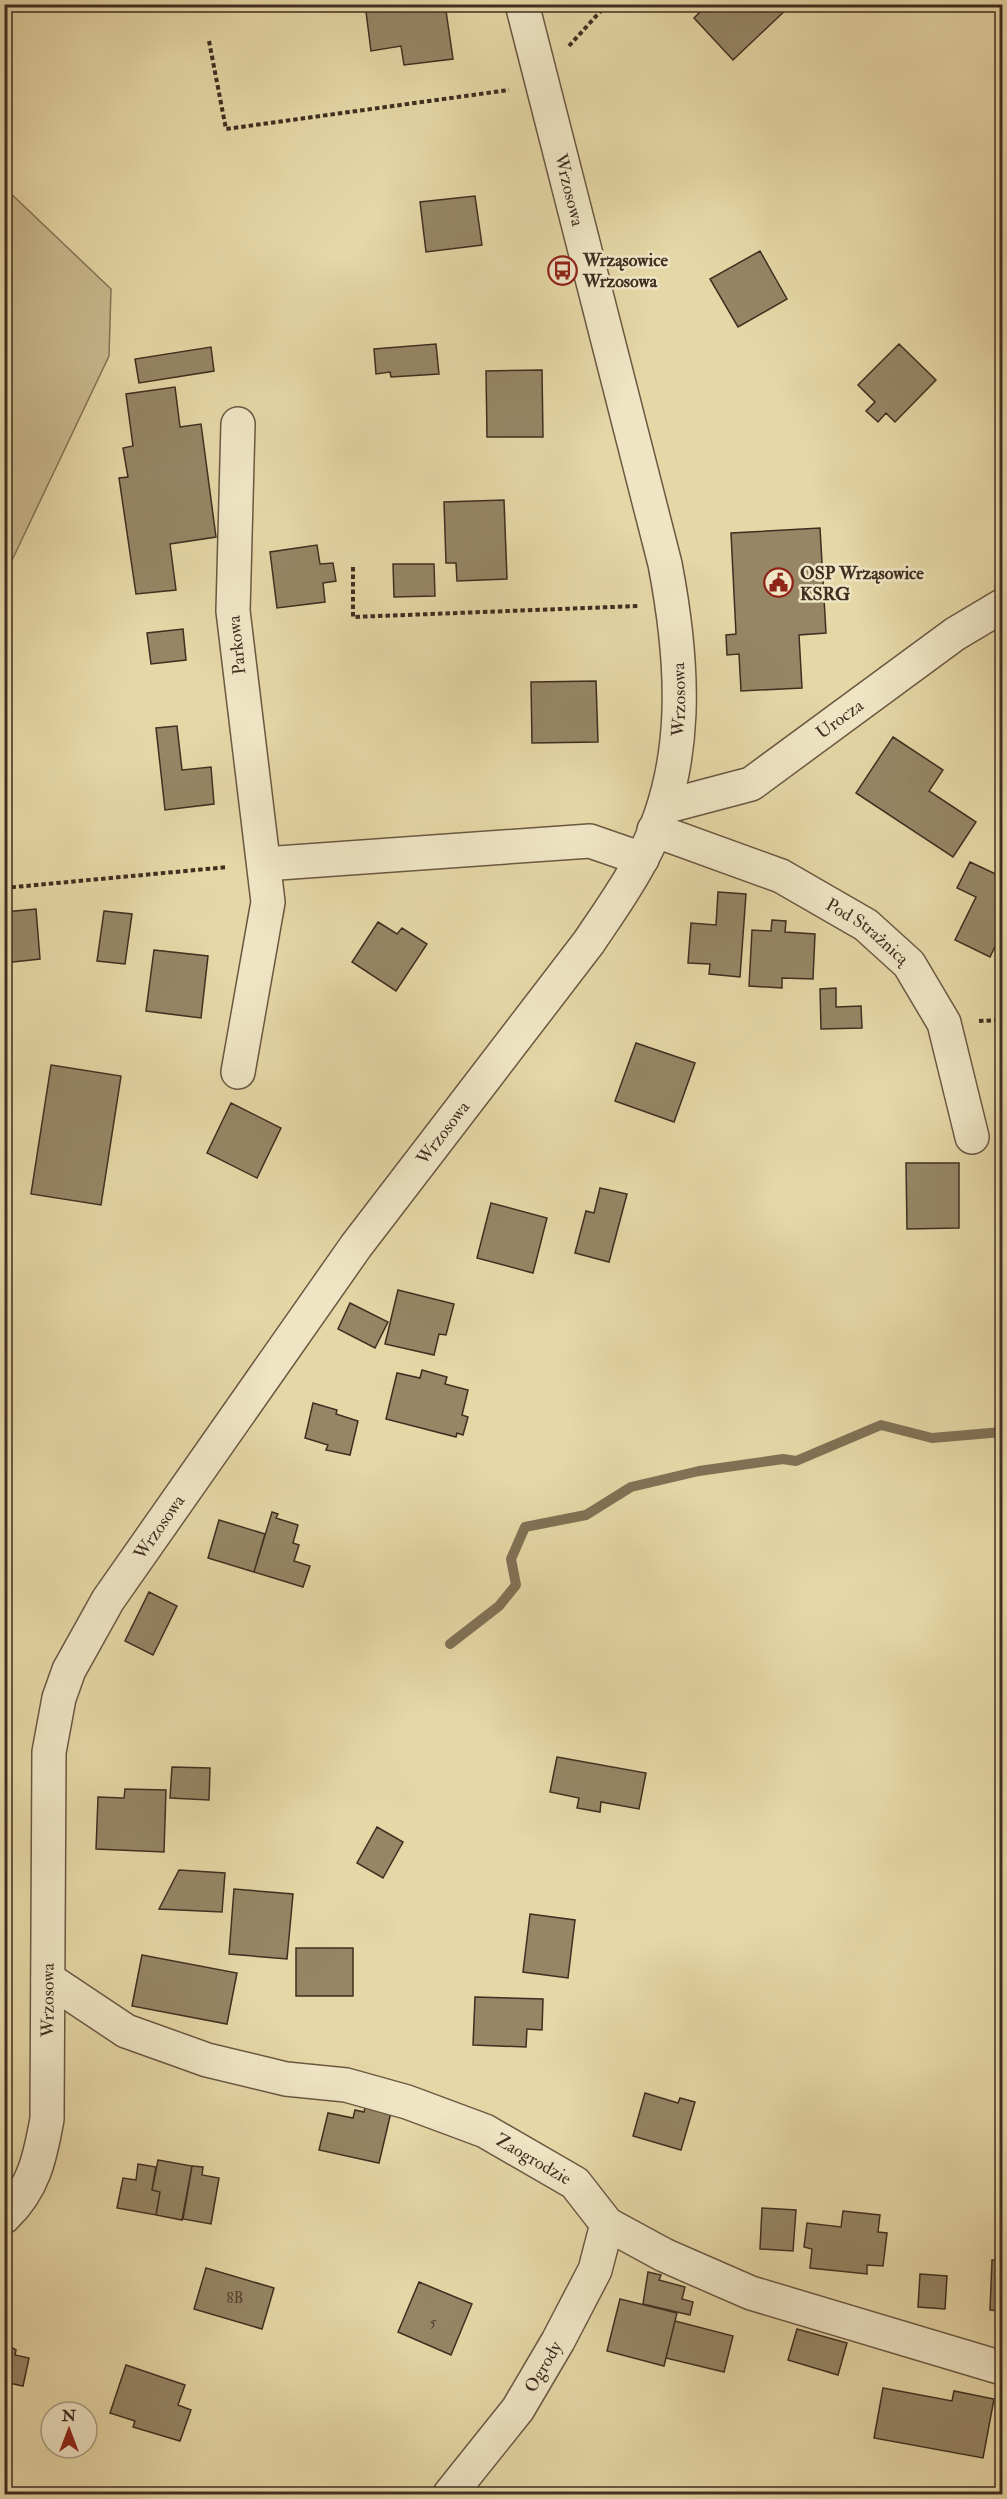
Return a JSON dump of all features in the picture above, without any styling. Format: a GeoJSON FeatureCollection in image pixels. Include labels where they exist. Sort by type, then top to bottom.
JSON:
{"type":"FeatureCollection","features":[{"type":"Feature","properties":{"kind":"street","name":"Wrzosowa"},"geometry":{"type":"LineString","coordinates":[[4,2217],[23,2194],[39,2164],[47,2119],[49,1752],[59,1698],[69,1670],[94,1621],[356,1246],[589,942],[653,832],[672,777],[680,723],[680,679],[674,614],[665,564],[522,4]]}},
{"type":"Feature","properties":{"kind":"street","name":"Parkowa"},"geometry":{"type":"LineString","coordinates":[[238,424],[233,611],[268,902],[238,1072]]}},
{"type":"Feature","properties":{"kind":"street","name":"Urocza"},"geometry":{"type":"LineString","coordinates":[[653,832],[751,784],[955,634],[1002,606]]}},
{"type":"Feature","properties":{"kind":"street"},"geometry":{"type":"LineString","coordinates":[[264,864],[590,841],[653,832]]}},
{"type":"Feature","properties":{"kind":"street","name":"Pod Strażnicą"},"geometry":{"type":"LineString","coordinates":[[653,832],[781,876],[866,925],[909,964],[944,1023],[972,1137]]}},
{"type":"Feature","properties":{"kind":"street","name":"Zaogrodzie"},"geometry":{"type":"LineString","coordinates":[[48,1979],[126,2031],[207,2060],[286,2079],[346,2085],[407,2102],[485,2131],[575,2183],[607,2224],[664,2255],[751,2293],[1002,2368]]}},
{"type":"Feature","properties":{"kind":"street","name":"Ogrody"},"geometry":{"type":"LineString","coordinates":[[450,2494],[518,2409],[558,2341],[595,2270],[607,2224]]}},
{"type":"Feature","properties":{"kind":"path"},"geometry":{"type":"LineString","coordinates":[[208,42],[226,129],[541,80],[556,59],[607,4]]}},
{"type":"Feature","properties":{"kind":"path"},"geometry":{"type":"LineString","coordinates":[[353,567],[353,617],[651,606],[674,614]]}},
{"type":"Feature","properties":{"kind":"path"},"geometry":{"type":"LineString","coordinates":[[4,888],[264,864]]}},
{"type":"Feature","properties":{"kind":"shaded area"},"geometry":{"type":"Polygon","coordinates":[[[5,188],[111,289],[109,356],[5,575],[5,188]]]}},
{"type":"Feature","properties":{"kind":"building"},"geometry":{"type":"Polygon","coordinates":[[[365,4],[380,4],[381,7],[445,4],[453,59],[404,65],[401,46],[371,51],[365,4]]]}},
{"type":"Feature","properties":{"kind":"building"},"geometry":{"type":"Polygon","coordinates":[[[708,4],[792,4],[733,60],[694,18],[708,4]]]}},
{"type":"Feature","properties":{"kind":"building"},"geometry":{"type":"Polygon","coordinates":[[[475,196],[482,245],[426,252],[420,202],[475,196]]]}},
{"type":"Feature","properties":{"kind":"building"},"geometry":{"type":"Polygon","coordinates":[[[760,251],[787,299],[738,327],[710,279],[760,251]]]}},
{"type":"Feature","properties":{"kind":"building"},"geometry":{"type":"Polygon","coordinates":[[[436,344],[439,374],[391,377],[390,372],[376,374],[374,349],[436,344]]]}},
{"type":"Feature","properties":{"kind":"building"},"geometry":{"type":"Polygon","coordinates":[[[899,344],[936,380],[895,422],[886,413],[878,422],[866,411],[875,402],[858,385],[899,344]]]}},
{"type":"Feature","properties":{"kind":"building"},"geometry":{"type":"Polygon","coordinates":[[[211,347],[214,371],[139,383],[135,359],[211,347]]]}},
{"type":"Feature","properties":{"kind":"building"},"geometry":{"type":"Polygon","coordinates":[[[542,370],[543,437],[487,437],[486,371],[542,370]]]}},
{"type":"Feature","properties":{"kind":"building"},"geometry":{"type":"Polygon","coordinates":[[[175,387],[180,427],[201,424],[216,537],[170,544],[176,590],[136,594],[119,478],[128,477],[123,448],[133,446],[126,394],[175,387]]]}},
{"type":"Feature","properties":{"kind":"building"},"geometry":{"type":"Polygon","coordinates":[[[504,500],[507,579],[457,581],[456,563],[446,563],[444,502],[504,500]]]}},
{"type":"Feature","properties":{"kind":"building","name":"OSP Wrząsowice KSRG"},"geometry":{"type":"Polygon","coordinates":[[[820,528],[826,633],[799,635],[802,688],[741,691],[739,654],[727,655],[726,635],[736,634],[731,533],[820,528]]]}},
{"type":"Feature","properties":{"kind":"building"},"geometry":{"type":"Polygon","coordinates":[[[317,545],[320,564],[333,563],[336,581],[323,583],[325,602],[277,608],[270,552],[317,545]]]}},
{"type":"Feature","properties":{"kind":"building"},"geometry":{"type":"Polygon","coordinates":[[[393,564],[434,564],[435,596],[394,597],[393,564]]]}},
{"type":"Feature","properties":{"kind":"building"},"geometry":{"type":"Polygon","coordinates":[[[183,629],[186,660],[151,664],[147,633],[183,629]]]}},
{"type":"Feature","properties":{"kind":"building"},"geometry":{"type":"Polygon","coordinates":[[[596,681],[598,742],[532,743],[531,682],[596,681]]]}},
{"type":"Feature","properties":{"kind":"building"},"geometry":{"type":"Polygon","coordinates":[[[177,726],[182,770],[211,767],[214,804],[165,810],[156,728],[177,726]]]}},
{"type":"Feature","properties":{"kind":"building"},"geometry":{"type":"Polygon","coordinates":[[[893,737],[943,770],[929,791],[976,822],[953,857],[856,793],[893,737]]]}},
{"type":"Feature","properties":{"kind":"building"},"geometry":{"type":"Polygon","coordinates":[[[970,862],[1002,877],[1002,932],[990,957],[955,940],[976,897],[957,888],[970,862]]]}},
{"type":"Feature","properties":{"kind":"building"},"geometry":{"type":"Polygon","coordinates":[[[718,892],[746,894],[740,977],[709,974],[710,964],[688,963],[691,923],[716,925],[718,892]]]}},
{"type":"Feature","properties":{"kind":"building"},"geometry":{"type":"Polygon","coordinates":[[[36,909],[40,959],[4,963],[4,912],[36,909]]]}},
{"type":"Feature","properties":{"kind":"building"},"geometry":{"type":"Polygon","coordinates":[[[104,911],[132,914],[125,964],[97,961],[104,911]]]}},
{"type":"Feature","properties":{"kind":"building"},"geometry":{"type":"Polygon","coordinates":[[[772,920],[786,921],[785,932],[815,934],[813,979],[782,978],[782,988],[749,986],[752,930],[771,931],[772,920]]]}},
{"type":"Feature","properties":{"kind":"building"},"geometry":{"type":"Polygon","coordinates":[[[378,922],[397,934],[402,928],[427,944],[396,991],[352,962],[378,922]]]}},
{"type":"Feature","properties":{"kind":"building"},"geometry":{"type":"Polygon","coordinates":[[[154,950],[208,956],[201,1018],[146,1011],[154,950]]]}},
{"type":"Feature","properties":{"kind":"building"},"geometry":{"type":"Polygon","coordinates":[[[836,988],[836,1007],[861,1006],[862,1028],[821,1029],[820,989],[836,988]]]}},
{"type":"Feature","properties":{"kind":"building"},"geometry":{"type":"Polygon","coordinates":[[[636,1043],[695,1063],[674,1122],[615,1101],[636,1043]]]}},
{"type":"Feature","properties":{"kind":"building"},"geometry":{"type":"Polygon","coordinates":[[[51,1065],[121,1076],[101,1205],[31,1194],[51,1065]]]}},
{"type":"Feature","properties":{"kind":"building"},"geometry":{"type":"Polygon","coordinates":[[[231,1103],[281,1128],[257,1178],[207,1153],[231,1103]]]}},
{"type":"Feature","properties":{"kind":"building"},"geometry":{"type":"Polygon","coordinates":[[[906,1163],[959,1163],[959,1228],[907,1229],[906,1163]]]}},
{"type":"Feature","properties":{"kind":"building"},"geometry":{"type":"Polygon","coordinates":[[[600,1188],[627,1194],[609,1262],[575,1253],[586,1211],[594,1213],[600,1188]]]}},
{"type":"Feature","properties":{"kind":"building"},"geometry":{"type":"Polygon","coordinates":[[[491,1203],[547,1218],[533,1273],[477,1258],[491,1203]]]}},
{"type":"Feature","properties":{"kind":"building"},"geometry":{"type":"Polygon","coordinates":[[[398,1290],[454,1304],[446,1335],[439,1334],[434,1355],[385,1344],[398,1290]]]}},
{"type":"Feature","properties":{"kind":"building"},"geometry":{"type":"Polygon","coordinates":[[[350,1303],[388,1322],[375,1348],[338,1329],[350,1303]]]}},
{"type":"Feature","properties":{"kind":"building"},"geometry":{"type":"Polygon","coordinates":[[[422,1370],[447,1377],[445,1384],[468,1390],[462,1415],[468,1417],[463,1435],[457,1433],[456,1437],[386,1419],[397,1373],[420,1378],[422,1370]]]}},
{"type":"Feature","properties":{"kind":"building"},"geometry":{"type":"Polygon","coordinates":[[[313,1403],[337,1410],[336,1414],[358,1421],[350,1455],[326,1450],[328,1445],[305,1438],[313,1403]]]}},
{"type":"Feature","properties":{"kind":"building"},"geometry":{"type":"Polygon","coordinates":[[[272,1512],[278,1514],[276,1518],[298,1525],[293,1543],[299,1545],[294,1561],[310,1566],[303,1587],[254,1572],[272,1512]]]}},
{"type":"Feature","properties":{"kind":"building"},"geometry":{"type":"Polygon","coordinates":[[[219,1520],[265,1534],[254,1572],[208,1558],[219,1520]]]}},
{"type":"Feature","properties":{"kind":"building"},"geometry":{"type":"Polygon","coordinates":[[[149,1592],[177,1606],[153,1655],[125,1641],[149,1592]]]}},
{"type":"Feature","properties":{"kind":"building"},"geometry":{"type":"Polygon","coordinates":[[[557,1757],[646,1773],[639,1809],[601,1802],[600,1812],[577,1808],[579,1798],[550,1792],[557,1757]]]}},
{"type":"Feature","properties":{"kind":"building"},"geometry":{"type":"Polygon","coordinates":[[[172,1767],[210,1768],[209,1800],[170,1798],[172,1767]]]}},
{"type":"Feature","properties":{"kind":"building"},"geometry":{"type":"Polygon","coordinates":[[[125,1789],[166,1790],[164,1852],[96,1849],[98,1797],[124,1798],[125,1789]]]}},
{"type":"Feature","properties":{"kind":"building"},"geometry":{"type":"Polygon","coordinates":[[[377,1827],[403,1842],[383,1878],[357,1863],[377,1827]]]}},
{"type":"Feature","properties":{"kind":"building"},"geometry":{"type":"Polygon","coordinates":[[[179,1870],[225,1873],[222,1912],[159,1909],[179,1870]]]}},
{"type":"Feature","properties":{"kind":"building"},"geometry":{"type":"Polygon","coordinates":[[[234,1889],[293,1894],[287,1959],[229,1954],[234,1889]]]}},
{"type":"Feature","properties":{"kind":"building"},"geometry":{"type":"Polygon","coordinates":[[[530,1914],[575,1920],[568,1978],[523,1972],[530,1914]]]}},
{"type":"Feature","properties":{"kind":"building"},"geometry":{"type":"Polygon","coordinates":[[[296,1948],[353,1948],[353,1996],[296,1996],[296,1948]]]}},
{"type":"Feature","properties":{"kind":"building"},"geometry":{"type":"Polygon","coordinates":[[[142,1955],[237,1973],[227,2024],[132,2006],[142,1955]]]}},
{"type":"Feature","properties":{"kind":"building"},"geometry":{"type":"Polygon","coordinates":[[[475,1997],[543,1999],[542,2030],[527,2029],[526,2047],[473,2045],[475,1997]]]}},
{"type":"Feature","properties":{"kind":"building"},"geometry":{"type":"Polygon","coordinates":[[[645,2093],[678,2103],[680,2098],[695,2102],[681,2150],[633,2136],[645,2093]]]}},
{"type":"Feature","properties":{"kind":"building"},"geometry":{"type":"Polygon","coordinates":[[[366,2103],[392,2108],[379,2163],[319,2150],[328,2113],[353,2118],[355,2110],[364,2112],[366,2103]]]}},
{"type":"Feature","properties":{"kind":"building"},"geometry":{"type":"Polygon","coordinates":[[[158,2160],[192,2166],[182,2220],[156,2215],[160,2192],[152,2190],[158,2160]]]}},
{"type":"Feature","properties":{"kind":"building"},"geometry":{"type":"Polygon","coordinates":[[[138,2164],[156,2167],[152,2190],[160,2192],[156,2215],[117,2208],[123,2178],[136,2180],[138,2164]]]}},
{"type":"Feature","properties":{"kind":"building"},"geometry":{"type":"Polygon","coordinates":[[[192,2166],[203,2167],[202,2175],[219,2178],[211,2224],[183,2219],[192,2166]]]}},
{"type":"Feature","properties":{"kind":"building"},"geometry":{"type":"Polygon","coordinates":[[[762,2208],[796,2210],[793,2251],[760,2249],[762,2208]]]}},
{"type":"Feature","properties":{"kind":"building"},"geometry":{"type":"Polygon","coordinates":[[[843,2211],[880,2215],[878,2232],[887,2233],[883,2266],[867,2265],[867,2274],[810,2268],[812,2249],[804,2247],[807,2223],[841,2227],[843,2211]]]}},
{"type":"Feature","properties":{"kind":"building"},"geometry":{"type":"Polygon","coordinates":[[[992,2260],[1002,2260],[1002,2311],[990,2310],[992,2260]]]}},
{"type":"Feature","properties":{"kind":"building"},"geometry":{"type":"Polygon","coordinates":[[[206,2268],[274,2288],[262,2329],[194,2309],[206,2268]]]}},
{"type":"Feature","properties":{"kind":"building"},"geometry":{"type":"Polygon","coordinates":[[[648,2272],[661,2275],[659,2280],[685,2287],[682,2299],[693,2302],[690,2315],[643,2304],[648,2272]]]}},
{"type":"Feature","properties":{"kind":"building"},"geometry":{"type":"Polygon","coordinates":[[[920,2274],[947,2276],[945,2309],[918,2307],[920,2274]]]}},
{"type":"Feature","properties":{"kind":"building"},"geometry":{"type":"Polygon","coordinates":[[[419,2282],[472,2304],[451,2355],[398,2332],[419,2282]]]}},
{"type":"Feature","properties":{"kind":"building"},"geometry":{"type":"Polygon","coordinates":[[[620,2299],[677,2313],[664,2366],[607,2351],[620,2299]]]}},
{"type":"Feature","properties":{"kind":"building"},"geometry":{"type":"Polygon","coordinates":[[[675,2321],[733,2336],[724,2372],[666,2358],[675,2321]]]}},
{"type":"Feature","properties":{"kind":"building"},"geometry":{"type":"Polygon","coordinates":[[[797,2329],[847,2343],[838,2375],[788,2360],[797,2329]]]}},
{"type":"Feature","properties":{"kind":"building"},"geometry":{"type":"Polygon","coordinates":[[[4,2343],[16,2350],[15,2355],[29,2358],[23,2386],[4,2382],[4,2343]]]}},
{"type":"Feature","properties":{"kind":"building"},"geometry":{"type":"Polygon","coordinates":[[[126,2365],[185,2385],[178,2405],[191,2410],[180,2441],[133,2427],[135,2421],[110,2413],[126,2365]]]}},
{"type":"Feature","properties":{"kind":"building"},"geometry":{"type":"Polygon","coordinates":[[[883,2388],[952,2401],[954,2391],[994,2399],[983,2458],[874,2438],[883,2388]]]}},
{"type":"Feature","properties":{"kind":"waterway"},"geometry":{"type":"LineString","coordinates":[[450,1644],[499,1606],[516,1585],[511,1559],[525,1527],[586,1515],[631,1487],[699,1471],[783,1459],[796,1461],[881,1425],[932,1438],[1002,1432]]}},
{"type":"Feature","properties":{"kind":"place","name":"Wrząsowice Wrzosowa"},"geometry":{"type":"Point","coordinates":[562,270]}},
{"type":"Feature","properties":{"kind":"place","name":"OSP Wrząsowice KSRG"},"geometry":{"type":"Point","coordinates":[779,583]}}]}
